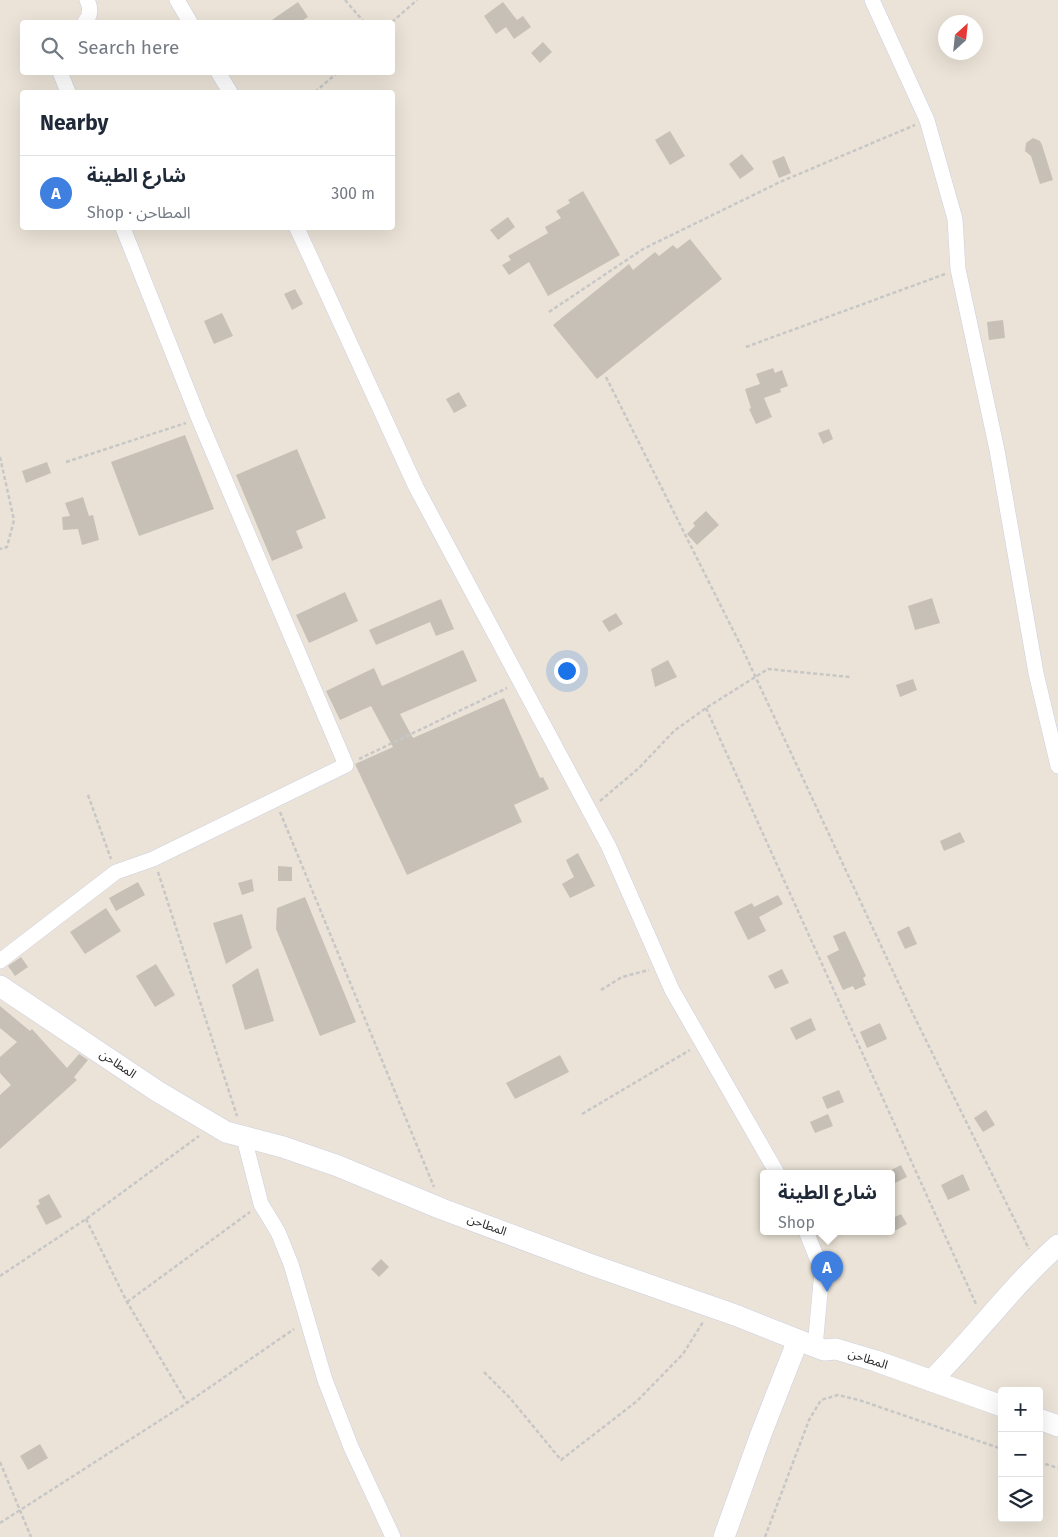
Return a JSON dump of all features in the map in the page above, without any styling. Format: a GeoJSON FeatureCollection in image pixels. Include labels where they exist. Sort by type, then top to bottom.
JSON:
{"type":"FeatureCollection","features":[{"type":"Feature","properties":{"kind":"main road","name":"المطاحن"},"geometry":{"type":"LineString","coordinates":[[0,986],[213,1126],[244,1138],[283,1147],[338,1166],[442,1209],[711,1308],[736,1315],[806,1344],[824,1350],[836,1349],[998,1405]]}},
{"type":"Feature","properties":{"kind":"main road"},"geometry":{"type":"LineString","coordinates":[[931,1381],[985,1324],[1036,1264],[1058,1245]]}},
{"type":"Feature","properties":{"kind":"main road"},"geometry":{"type":"LineString","coordinates":[[724,1537],[761,1434],[806,1344]]}},
{"type":"Feature","properties":{"kind":"main road"},"geometry":{"type":"LineString","coordinates":[[1043,1420],[1058,1426]]}},
{"type":"Feature","properties":{"kind":"street"},"geometry":{"type":"LineString","coordinates":[[87,0],[90,6],[89,18],[87,20]]}},
{"type":"Feature","properties":{"kind":"street"},"geometry":{"type":"LineString","coordinates":[[177,0],[189,20]]}},
{"type":"Feature","properties":{"kind":"street"},"geometry":{"type":"LineString","coordinates":[[872,0],[927,120],[955,220],[958,269],[997,450],[1036,673],[1058,766]]}},
{"type":"Feature","properties":{"kind":"street"},"geometry":{"type":"LineString","coordinates":[[61,75],[67,90]]}},
{"type":"Feature","properties":{"kind":"street"},"geometry":{"type":"LineString","coordinates":[[220,75],[229,90]]}},
{"type":"Feature","properties":{"kind":"street"},"geometry":{"type":"LineString","coordinates":[[0,961],[116,872],[153,859],[346,765],[199,419],[124,230]]}},
{"type":"Feature","properties":{"kind":"street"},"geometry":{"type":"LineString","coordinates":[[298,230],[416,487],[613,855],[672,990],[775,1170]]}},
{"type":"Feature","properties":{"kind":"street"},"geometry":{"type":"LineString","coordinates":[[244,1138],[247,1156],[261,1204],[278,1232],[291,1264],[325,1380],[345,1430],[393,1537]]}},
{"type":"Feature","properties":{"kind":"street"},"geometry":{"type":"LineString","coordinates":[[806,1344],[822,1270],[808,1235]]}},
{"type":"Feature","properties":{"kind":"path"},"geometry":{"type":"LineString","coordinates":[[345,0],[362,20]]}},
{"type":"Feature","properties":{"kind":"path"},"geometry":{"type":"LineString","coordinates":[[394,20],[417,0]]}},
{"type":"Feature","properties":{"kind":"path"},"geometry":{"type":"LineString","coordinates":[[317,90],[335,75]]}},
{"type":"Feature","properties":{"kind":"path"},"geometry":{"type":"LineString","coordinates":[[549,312],[643,249],[780,182],[927,120]]}},
{"type":"Feature","properties":{"kind":"path"},"geometry":{"type":"LineString","coordinates":[[746,347],[958,269]]}},
{"type":"Feature","properties":{"kind":"path"},"geometry":{"type":"LineString","coordinates":[[606,377],[756,678],[912,1012],[1036,1264]]}},
{"type":"Feature","properties":{"kind":"path"},"geometry":{"type":"LineString","coordinates":[[66,462],[199,419]]}},
{"type":"Feature","properties":{"kind":"path"},"geometry":{"type":"LineString","coordinates":[[0,458],[14,520],[7,547],[0,549]]}},
{"type":"Feature","properties":{"kind":"path"},"geometry":{"type":"LineString","coordinates":[[590,811],[639,768],[674,731],[706,708],[768,669],[850,677]]}},
{"type":"Feature","properties":{"kind":"path"},"geometry":{"type":"LineString","coordinates":[[346,765],[520,682]]}},
{"type":"Feature","properties":{"kind":"path"},"geometry":{"type":"LineString","coordinates":[[706,708],[985,1324]]}},
{"type":"Feature","properties":{"kind":"path"},"geometry":{"type":"LineString","coordinates":[[88,795],[116,872]]}},
{"type":"Feature","properties":{"kind":"path"},"geometry":{"type":"LineString","coordinates":[[275,800],[442,1209]]}},
{"type":"Feature","properties":{"kind":"path"},"geometry":{"type":"LineString","coordinates":[[153,859],[244,1138]]}},
{"type":"Feature","properties":{"kind":"path"},"geometry":{"type":"LineString","coordinates":[[601,990],[622,977],[662,967]]}},
{"type":"Feature","properties":{"kind":"path"},"geometry":{"type":"LineString","coordinates":[[582,1114],[702,1042]]}},
{"type":"Feature","properties":{"kind":"path"},"geometry":{"type":"LineString","coordinates":[[0,1276],[86,1219],[213,1126]]}},
{"type":"Feature","properties":{"kind":"path"},"geometry":{"type":"LineString","coordinates":[[127,1302],[261,1204]]}},
{"type":"Feature","properties":{"kind":"path"},"geometry":{"type":"LineString","coordinates":[[86,1219],[127,1302],[187,1403]]}},
{"type":"Feature","properties":{"kind":"path"},"geometry":{"type":"LineString","coordinates":[[484,1372],[510,1398],[561,1460],[637,1401],[672,1366],[683,1354],[711,1308]]}},
{"type":"Feature","properties":{"kind":"path"},"geometry":{"type":"LineString","coordinates":[[0,1523],[21,1512],[187,1403],[308,1320]]}},
{"type":"Feature","properties":{"kind":"path"},"geometry":{"type":"LineString","coordinates":[[765,1537],[809,1420],[821,1400],[838,1395],[859,1400],[998,1448]]}},
{"type":"Feature","properties":{"kind":"path"},"geometry":{"type":"LineString","coordinates":[[0,1462],[31,1537]]}},
{"type":"Feature","properties":{"kind":"path"},"geometry":{"type":"LineString","coordinates":[[1043,1463],[1058,1468]]}},
{"type":"Feature","properties":{"kind":"building"},"geometry":{"type":"Polygon","coordinates":[[[298,2],[308,17],[303,20],[272,20],[298,2]]]}},
{"type":"Feature","properties":{"kind":"building"},"geometry":{"type":"Polygon","coordinates":[[[503,2],[517,20],[523,16],[531,27],[514,39],[506,27],[496,34],[484,16],[503,2]]]}},
{"type":"Feature","properties":{"kind":"building"},"geometry":{"type":"Polygon","coordinates":[[[543,42],[552,52],[540,63],[531,53],[543,42]]]}},
{"type":"Feature","properties":{"kind":"building"},"geometry":{"type":"Polygon","coordinates":[[[670,131],[685,156],[670,165],[655,140],[670,131]]]}},
{"type":"Feature","properties":{"kind":"building"},"geometry":{"type":"Polygon","coordinates":[[[1033,138],[1040,141],[1042,145],[1053,180],[1040,184],[1031,156],[1025,151],[1026,143],[1033,138]]]}},
{"type":"Feature","properties":{"kind":"building"},"geometry":{"type":"Polygon","coordinates":[[[742,154],[754,169],[740,179],[729,164],[742,154]]]}},
{"type":"Feature","properties":{"kind":"building"},"geometry":{"type":"Polygon","coordinates":[[[784,156],[791,173],[779,178],[772,161],[784,156]]]}},
{"type":"Feature","properties":{"kind":"building"},"geometry":{"type":"Polygon","coordinates":[[[583,191],[620,255],[548,296],[529,262],[509,275],[502,265],[511,260],[508,256],[548,233],[545,227],[561,218],[556,211],[570,203],[568,200],[583,191]]]}},
{"type":"Feature","properties":{"kind":"building"},"geometry":{"type":"Polygon","coordinates":[[[508,217],[515,227],[498,240],[490,230],[508,217]]]}},
{"type":"Feature","properties":{"kind":"building"},"geometry":{"type":"Polygon","coordinates":[[[690,239],[722,279],[597,379],[553,325],[629,264],[633,270],[655,252],[659,256],[673,245],[677,249],[690,239]]]}},
{"type":"Feature","properties":{"kind":"building"},"geometry":{"type":"Polygon","coordinates":[[[295,289],[303,304],[292,310],[284,294],[295,289]]]}},
{"type":"Feature","properties":{"kind":"building"},"geometry":{"type":"Polygon","coordinates":[[[222,313],[233,336],[214,344],[204,321],[222,313]]]}},
{"type":"Feature","properties":{"kind":"building"},"geometry":{"type":"Polygon","coordinates":[[[1003,320],[1005,338],[989,340],[987,322],[1003,320]]]}},
{"type":"Feature","properties":{"kind":"building"},"geometry":{"type":"Polygon","coordinates":[[[773,368],[775,373],[782,370],[788,386],[780,389],[781,392],[764,398],[772,417],[756,424],[749,409],[751,408],[745,389],[760,384],[756,374],[773,368]]]}},
{"type":"Feature","properties":{"kind":"building"},"geometry":{"type":"Polygon","coordinates":[[[459,392],[467,406],[454,413],[446,399],[459,392]]]}},
{"type":"Feature","properties":{"kind":"building"},"geometry":{"type":"Polygon","coordinates":[[[829,429],[833,439],[823,444],[818,433],[829,429]]]}},
{"type":"Feature","properties":{"kind":"building"},"geometry":{"type":"Polygon","coordinates":[[[185,435],[214,509],[139,536],[111,462],[185,435]]]}},
{"type":"Feature","properties":{"kind":"building"},"geometry":{"type":"Polygon","coordinates":[[[297,449],[326,518],[296,531],[303,548],[272,561],[236,475],[297,449]]]}},
{"type":"Feature","properties":{"kind":"building"},"geometry":{"type":"Polygon","coordinates":[[[47,462],[51,473],[26,483],[22,471],[47,462]]]}},
{"type":"Feature","properties":{"kind":"building"},"geometry":{"type":"Polygon","coordinates":[[[83,497],[89,516],[93,515],[99,540],[82,545],[78,529],[63,530],[62,517],[70,516],[65,503],[83,497]]]}},
{"type":"Feature","properties":{"kind":"building"},"geometry":{"type":"Polygon","coordinates":[[[706,511],[719,525],[697,545],[687,534],[695,526],[693,523],[706,511]]]}},
{"type":"Feature","properties":{"kind":"building"},"geometry":{"type":"Polygon","coordinates":[[[345,592],[358,621],[309,643],[296,615],[345,592]]]}},
{"type":"Feature","properties":{"kind":"building"},"geometry":{"type":"Polygon","coordinates":[[[932,598],[940,623],[915,630],[908,606],[932,598]]]}},
{"type":"Feature","properties":{"kind":"building"},"geometry":{"type":"Polygon","coordinates":[[[441,599],[454,629],[436,636],[430,622],[376,645],[369,630],[441,599]]]}},
{"type":"Feature","properties":{"kind":"building"},"geometry":{"type":"Polygon","coordinates":[[[616,613],[623,624],[609,632],[602,621],[616,613]]]}},
{"type":"Feature","properties":{"kind":"building"},"geometry":{"type":"Polygon","coordinates":[[[463,650],[477,681],[400,714],[413,738],[504,698],[540,778],[543,777],[549,789],[514,805],[522,822],[407,875],[355,764],[393,747],[371,706],[340,720],[326,691],[374,668],[382,686],[463,650]]]}},
{"type":"Feature","properties":{"kind":"building"},"geometry":{"type":"Polygon","coordinates":[[[668,660],[677,677],[655,687],[651,669],[668,660]]]}},
{"type":"Feature","properties":{"kind":"building"},"geometry":{"type":"Polygon","coordinates":[[[913,679],[917,690],[900,697],[896,685],[913,679]]]}},
{"type":"Feature","properties":{"kind":"building"},"geometry":{"type":"Polygon","coordinates":[[[960,832],[965,842],[944,851],[940,841],[960,832]]]}},
{"type":"Feature","properties":{"kind":"building"},"geometry":{"type":"Polygon","coordinates":[[[578,853],[595,886],[570,898],[562,884],[574,877],[566,860],[578,853]]]}},
{"type":"Feature","properties":{"kind":"building"},"geometry":{"type":"Polygon","coordinates":[[[278,866],[292,867],[292,881],[278,881],[278,866]]]}},
{"type":"Feature","properties":{"kind":"building"},"geometry":{"type":"Polygon","coordinates":[[[252,879],[254,891],[242,895],[238,883],[252,879]]]}},
{"type":"Feature","properties":{"kind":"building"},"geometry":{"type":"Polygon","coordinates":[[[138,882],[145,895],[116,911],[109,898],[138,882]]]}},
{"type":"Feature","properties":{"kind":"building"},"geometry":{"type":"Polygon","coordinates":[[[778,895],[783,904],[759,917],[766,931],[748,940],[734,912],[752,903],[754,907],[778,895]]]}},
{"type":"Feature","properties":{"kind":"building"},"geometry":{"type":"Polygon","coordinates":[[[305,897],[356,1022],[320,1036],[276,929],[277,908],[305,897]]]}},
{"type":"Feature","properties":{"kind":"building"},"geometry":{"type":"Polygon","coordinates":[[[106,908],[121,931],[85,954],[70,932],[106,908]]]}},
{"type":"Feature","properties":{"kind":"building"},"geometry":{"type":"Polygon","coordinates":[[[242,914],[252,948],[226,964],[213,923],[242,914]]]}},
{"type":"Feature","properties":{"kind":"building"},"geometry":{"type":"Polygon","coordinates":[[[909,926],[917,944],[905,949],[897,932],[909,926]]]}},
{"type":"Feature","properties":{"kind":"building"},"geometry":{"type":"Polygon","coordinates":[[[845,931],[866,976],[863,978],[866,985],[855,990],[853,986],[843,990],[827,956],[839,950],[833,936],[845,931]]]}},
{"type":"Feature","properties":{"kind":"building"},"geometry":{"type":"Polygon","coordinates":[[[21,957],[28,967],[15,976],[8,966],[21,957]]]}},
{"type":"Feature","properties":{"kind":"building"},"geometry":{"type":"Polygon","coordinates":[[[156,964],[175,995],[155,1007],[136,976],[156,964]]]}},
{"type":"Feature","properties":{"kind":"building"},"geometry":{"type":"Polygon","coordinates":[[[258,968],[274,1021],[245,1030],[232,985],[258,968]]]}},
{"type":"Feature","properties":{"kind":"building"},"geometry":{"type":"Polygon","coordinates":[[[782,969],[789,983],[775,989],[768,976],[782,969]]]}},
{"type":"Feature","properties":{"kind":"building"},"geometry":{"type":"Polygon","coordinates":[[[0,1006],[30,1031],[32,1029],[67,1068],[79,1054],[88,1060],[74,1077],[77,1080],[0,1149],[0,1095],[11,1085],[0,1073],[0,1057],[17,1042],[0,1028],[0,1006]]]}},
{"type":"Feature","properties":{"kind":"building"},"geometry":{"type":"Polygon","coordinates":[[[811,1018],[816,1030],[796,1040],[790,1028],[811,1018]]]}},
{"type":"Feature","properties":{"kind":"building"},"geometry":{"type":"Polygon","coordinates":[[[880,1023],[887,1039],[867,1048],[860,1032],[880,1023]]]}},
{"type":"Feature","properties":{"kind":"building"},"geometry":{"type":"Polygon","coordinates":[[[560,1055],[569,1072],[515,1099],[506,1083],[560,1055]]]}},
{"type":"Feature","properties":{"kind":"building"},"geometry":{"type":"Polygon","coordinates":[[[839,1090],[844,1102],[827,1109],[822,1097],[839,1090]]]}},
{"type":"Feature","properties":{"kind":"building"},"geometry":{"type":"Polygon","coordinates":[[[986,1110],[995,1125],[983,1132],[974,1118],[986,1110]]]}},
{"type":"Feature","properties":{"kind":"building"},"geometry":{"type":"Polygon","coordinates":[[[828,1114],[833,1126],[815,1133],[810,1122],[828,1114]]]}},
{"type":"Feature","properties":{"kind":"building"},"geometry":{"type":"Polygon","coordinates":[[[901,1165],[907,1177],[895,1183],[895,1170],[891,1170],[901,1165]]]}},
{"type":"Feature","properties":{"kind":"building"},"geometry":{"type":"Polygon","coordinates":[[[963,1174],[970,1190],[948,1200],[941,1185],[963,1174]]]}},
{"type":"Feature","properties":{"kind":"building"},"geometry":{"type":"Polygon","coordinates":[[[49,1194],[62,1217],[46,1225],[36,1206],[40,1204],[38,1200],[49,1194]]]}},
{"type":"Feature","properties":{"kind":"building"},"geometry":{"type":"Polygon","coordinates":[[[901,1214],[907,1224],[895,1231],[895,1217],[901,1214]]]}},
{"type":"Feature","properties":{"kind":"building"},"geometry":{"type":"Polygon","coordinates":[[[381,1259],[389,1267],[379,1277],[371,1269],[381,1259]]]}},
{"type":"Feature","properties":{"kind":"building"},"geometry":{"type":"Polygon","coordinates":[[[40,1444],[48,1458],[28,1470],[20,1456],[40,1444]]]}},
{"type":"Feature","properties":{"kind":"place","name":"شارع الطينة"},"geometry":{"type":"Point","coordinates":[827,1292]}}]}
